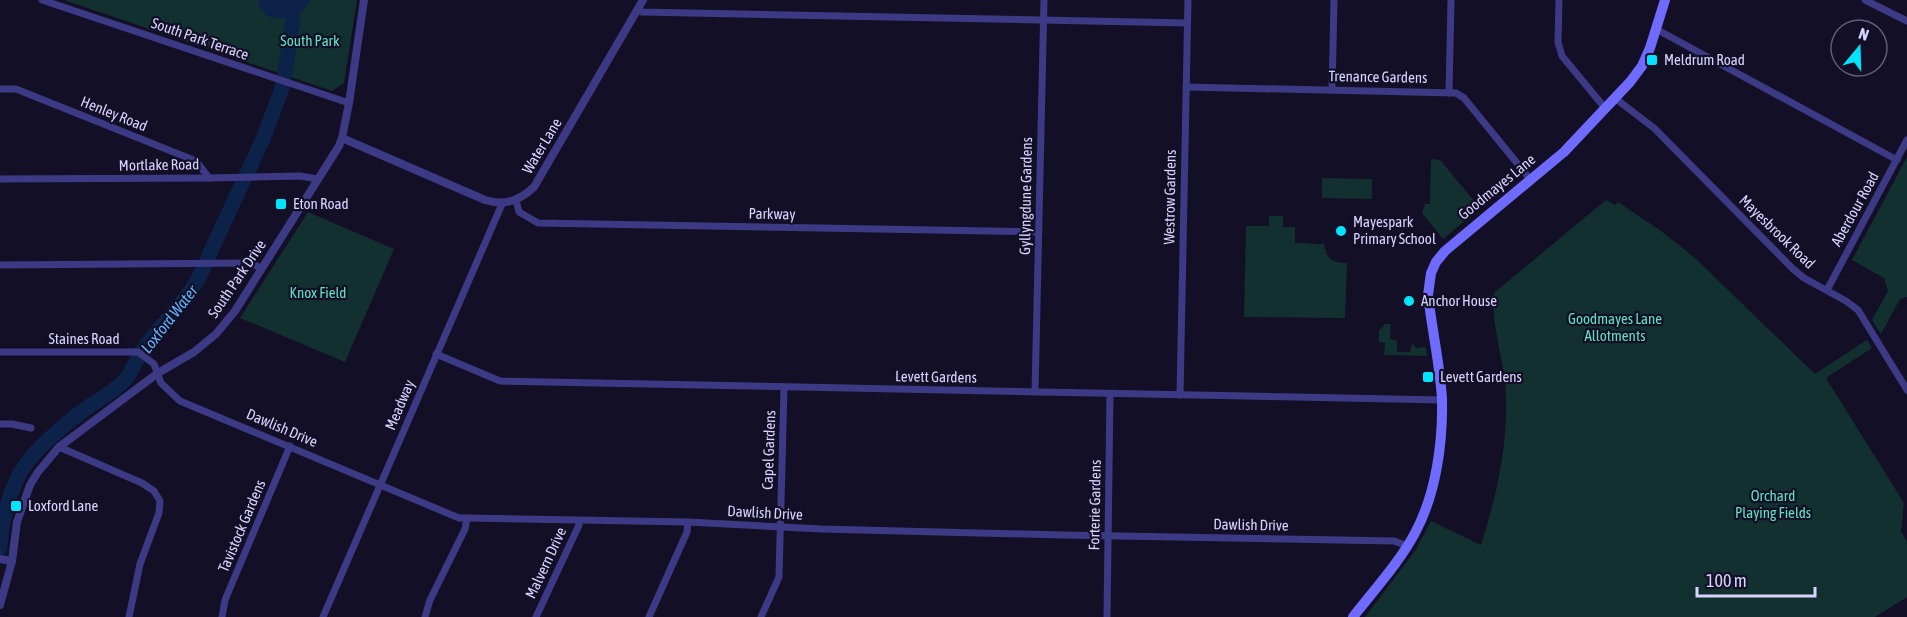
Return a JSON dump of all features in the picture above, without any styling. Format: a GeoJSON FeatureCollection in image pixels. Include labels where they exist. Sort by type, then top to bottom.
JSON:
{"type":"FeatureCollection","features":[{"type":"Feature","properties":{"kind":"main road","name":"Goodmayes Lane"},"geometry":{"type":"LineString","coordinates":[[1353,617],[1408,546],[1419,525],[1432,487],[1440,438],[1442,400],[1428,295],[1431,273],[1436,262],[1447,249],[1564,152],[1616,99],[1642,66],[1665,0]]}},
{"type":"Feature","properties":{"kind":"street","name":"South Park Terrace"},"geometry":{"type":"LineString","coordinates":[[42,0],[349,103]]}},
{"type":"Feature","properties":{"kind":"street","name":"South Park Drive"},"geometry":{"type":"LineString","coordinates":[[0,605],[12,561],[17,522],[30,485],[38,472],[59,447],[158,373],[194,352],[216,334],[235,311],[318,179],[342,138],[364,0]]}},
{"type":"Feature","properties":{"kind":"street","name":"Water Lane"},"geometry":{"type":"LineString","coordinates":[[502,204],[516,200],[534,187],[643,0]]}},
{"type":"Feature","properties":{"kind":"street","name":"Gyllyngdune Gardens"},"geometry":{"type":"LineString","coordinates":[[1035,392],[1044,0]]}},
{"type":"Feature","properties":{"kind":"street","name":"Westrow Gardens"},"geometry":{"type":"LineString","coordinates":[[1180,395],[1188,0]]}},
{"type":"Feature","properties":{"kind":"street"},"geometry":{"type":"LineString","coordinates":[[1332,90],[1334,0]]}},
{"type":"Feature","properties":{"kind":"street"},"geometry":{"type":"LineString","coordinates":[[1451,0],[1449,93],[1456,93],[1464,98],[1530,179]]}},
{"type":"Feature","properties":{"kind":"street"},"geometry":{"type":"LineString","coordinates":[[1559,0],[1558,42],[1562,56],[1605,108]]}},
{"type":"Feature","properties":{"kind":"street"},"geometry":{"type":"LineString","coordinates":[[1865,0],[1907,21]]}},
{"type":"Feature","properties":{"kind":"street"},"geometry":{"type":"LineString","coordinates":[[638,10],[642,12],[1187,23]]}},
{"type":"Feature","properties":{"kind":"street"},"geometry":{"type":"LineString","coordinates":[[1656,29],[1896,160]]}},
{"type":"Feature","properties":{"kind":"street","name":"Trenance Gardens"},"geometry":{"type":"LineString","coordinates":[[1186,87],[1449,93]]}},
{"type":"Feature","properties":{"kind":"street","name":"Henley Road"},"geometry":{"type":"LineString","coordinates":[[0,89],[16,89],[196,161],[209,178]]}},
{"type":"Feature","properties":{"kind":"street","name":"Mayesbrook Road"},"geometry":{"type":"LineString","coordinates":[[1616,99],[1654,128],[1793,269],[1858,310],[1907,390]]}},
{"type":"Feature","properties":{"kind":"street"},"geometry":{"type":"LineString","coordinates":[[342,138],[485,200],[502,204]]}},
{"type":"Feature","properties":{"kind":"street","name":"Aberdour Road"},"geometry":{"type":"LineString","coordinates":[[1827,290],[1907,141]]}},
{"type":"Feature","properties":{"kind":"street","name":"Mortlake Road"},"geometry":{"type":"LineString","coordinates":[[0,179],[300,176],[318,179]]}},
{"type":"Feature","properties":{"kind":"street","name":"Parkway"},"geometry":{"type":"LineString","coordinates":[[516,200],[519,212],[538,223],[1039,232]]}},
{"type":"Feature","properties":{"kind":"street","name":"Meadway"},"geometry":{"type":"LineString","coordinates":[[323,617],[502,204]]}},
{"type":"Feature","properties":{"kind":"street"},"geometry":{"type":"LineString","coordinates":[[0,265],[250,263],[261,268]]}},
{"type":"Feature","properties":{"kind":"street","name":"Staines Road"},"geometry":{"type":"LineString","coordinates":[[0,352],[140,354],[154,364],[158,373]]}},
{"type":"Feature","properties":{"kind":"street","name":"Levett Gardens"},"geometry":{"type":"LineString","coordinates":[[436,354],[500,381],[1442,400]]}},
{"type":"Feature","properties":{"kind":"street","name":"Dawlish Drive"},"geometry":{"type":"LineString","coordinates":[[158,373],[160,383],[180,400],[459,518],[1394,541],[1408,546]]}},
{"type":"Feature","properties":{"kind":"street","name":"Capel Gardens"},"geometry":{"type":"LineString","coordinates":[[761,617],[778,577],[784,388]]}},
{"type":"Feature","properties":{"kind":"street","name":"Forterie Gardens"},"geometry":{"type":"LineString","coordinates":[[1107,617],[1110,394]]}},
{"type":"Feature","properties":{"kind":"street"},"geometry":{"type":"LineString","coordinates":[[0,424],[31,428]]}},
{"type":"Feature","properties":{"kind":"street","name":"Tavistock Gardens"},"geometry":{"type":"LineString","coordinates":[[222,617],[225,600],[290,446]]}},
{"type":"Feature","properties":{"kind":"street"},"geometry":{"type":"LineString","coordinates":[[59,447],[142,483],[154,491],[160,501],[159,513],[140,564],[129,617]]}},
{"type":"Feature","properties":{"kind":"street"},"geometry":{"type":"LineString","coordinates":[[425,617],[430,600],[465,529],[467,518]]}},
{"type":"Feature","properties":{"kind":"street","name":"Malvern Drive"},"geometry":{"type":"LineString","coordinates":[[536,617],[579,521]]}},
{"type":"Feature","properties":{"kind":"street"},"geometry":{"type":"LineString","coordinates":[[649,617],[687,532],[688,522]]}},
{"type":"Feature","properties":{"kind":"street"},"geometry":{"type":"LineString","coordinates":[[0,559],[12,561]]}},
{"type":"Feature","properties":{"kind":"green space","name":"South Park"},"geometry":{"type":"Polygon","coordinates":[[[64,0],[357,0],[344,83],[332,91],[64,0]]]}},
{"type":"Feature","properties":{"kind":"green space"},"geometry":{"type":"Polygon","coordinates":[[[1907,157],[1907,297],[1900,299],[1881,334],[1872,320],[1888,291],[1884,278],[1852,260],[1907,157]]]}},
{"type":"Feature","properties":{"kind":"green space"},"geometry":{"type":"Polygon","coordinates":[[[1431,159],[1440,160],[1480,208],[1443,239],[1422,213],[1425,204],[1430,204],[1431,159]]]}},
{"type":"Feature","properties":{"kind":"green space"},"geometry":{"type":"Polygon","coordinates":[[[1322,178],[1372,179],[1372,199],[1322,198],[1322,178]]]}},
{"type":"Feature","properties":{"kind":"green space","name":"Orchard Playing Fields"},"geometry":{"type":"Polygon","coordinates":[[[1606,200],[1615,205],[1618,202],[1694,257],[1815,374],[1867,340],[1872,348],[1826,378],[1904,503],[1901,531],[1907,542],[1907,597],[1875,617],[1365,617],[1415,551],[1431,521],[1481,545],[1493,504],[1506,423],[1505,381],[1495,323],[1494,293],[1606,200]]]}},
{"type":"Feature","properties":{"kind":"green space","name":"Knox Field"},"geometry":{"type":"Polygon","coordinates":[[[308,212],[394,249],[345,362],[240,318],[308,212]]]}},
{"type":"Feature","properties":{"kind":"green space"},"geometry":{"type":"Polygon","coordinates":[[[1269,216],[1283,216],[1283,227],[1295,227],[1295,243],[1324,244],[1331,259],[1347,263],[1345,318],[1244,317],[1246,226],[1269,226],[1269,216]]]}},
{"type":"Feature","properties":{"kind":"green space"},"geometry":{"type":"Polygon","coordinates":[[[1385,324],[1391,324],[1390,339],[1397,340],[1397,352],[1410,352],[1412,343],[1416,348],[1426,347],[1427,356],[1384,355],[1385,343],[1379,342],[1379,331],[1385,324]]]}},
{"type":"Feature","properties":{"kind":"water"},"geometry":{"type":"Polygon","coordinates":[[[260,0],[311,0],[297,15],[281,18],[267,16],[259,7],[260,0]]]}},
{"type":"Feature","properties":{"kind":"waterway","name":"Loxford Water"},"geometry":{"type":"LineString","coordinates":[[0,548],[9,500],[26,464],[59,430],[126,379],[144,348],[196,282],[263,139],[281,91],[293,17]]}},
{"type":"Feature","properties":{"kind":"place","name":"Meldrum Road"},"geometry":{"type":"Point","coordinates":[1652,60]}},
{"type":"Feature","properties":{"kind":"place","name":"Eton Road"},"geometry":{"type":"Point","coordinates":[281,204]}},
{"type":"Feature","properties":{"kind":"place","name":"Mayespark Primary School"},"geometry":{"type":"Point","coordinates":[1341,231]}},
{"type":"Feature","properties":{"kind":"place","name":"Anchor House"},"geometry":{"type":"Point","coordinates":[1409,301]}},
{"type":"Feature","properties":{"kind":"place","name":"Levett Gardens"},"geometry":{"type":"Point","coordinates":[1428,377]}},
{"type":"Feature","properties":{"kind":"place","name":"Loxford Lane"},"geometry":{"type":"Point","coordinates":[16,506]}},
{"type":"Feature","properties":{"kind":"park label","name":"Goodmayes Lane Allotments"},"geometry":{"type":"Point","coordinates":[1615,328]}}]}
